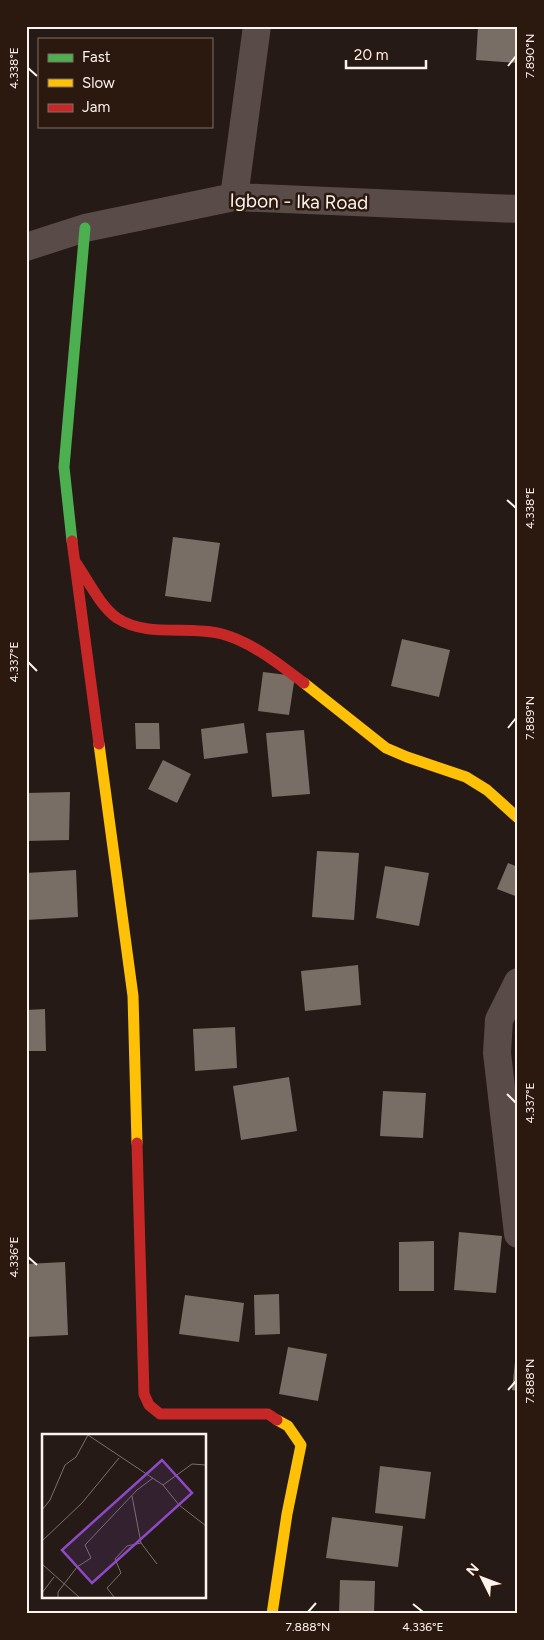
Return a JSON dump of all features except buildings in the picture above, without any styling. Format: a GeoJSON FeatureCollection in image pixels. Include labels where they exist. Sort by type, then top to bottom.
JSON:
{"type":"FeatureCollection","features":[{"type":"Feature","properties":{"kind":"street"},"geometry":{"type":"LineString","coordinates":[[234,197],[257,26]]}},
{"type":"Feature","properties":{"kind":"street","name":"Igbon - Ika Road"},"geometry":{"type":"LineString","coordinates":[[26,247],[85,228],[234,197],[518,209]]}},
{"type":"Feature","properties":{"kind":"street"},"geometry":{"type":"LineString","coordinates":[[85,228],[64,467],[74,560],[132,996],[144,1394],[149,1405],[160,1414],[268,1414],[288,1426],[302,1445],[287,1514],[272,1614]]}},
{"type":"Feature","properties":{"kind":"street"},"geometry":{"type":"LineString","coordinates":[[74,560],[116,617],[132,625],[214,632],[234,638],[264,655],[386,748],[407,760],[467,778],[485,790],[518,818]]}},
{"type":"Feature","properties":{"kind":"street"},"geometry":{"type":"LineString","coordinates":[[518,982],[499,1020],[497,1053],[518,1234]]}},
{"type":"Feature","properties":{"kind":"traffic: fast"},"geometry":{"type":"LineString","coordinates":[[72,541],[64,467],[85,228]]}},
{"type":"Feature","properties":{"kind":"traffic: slow"},"geometry":{"type":"LineString","coordinates":[[304,683],[386,748],[466,777],[487,790],[518,818]]}},
{"type":"Feature","properties":{"kind":"traffic: slow"},"geometry":{"type":"LineString","coordinates":[[99,744],[133,996],[137,1143]]}},
{"type":"Feature","properties":{"kind":"traffic: slow"},"geometry":{"type":"LineString","coordinates":[[272,1614],[287,1514],[301,1445],[288,1426],[277,1420]]}},
{"type":"Feature","properties":{"kind":"traffic: jam"},"geometry":{"type":"LineString","coordinates":[[72,541],[99,744]]}},
{"type":"Feature","properties":{"kind":"traffic: jam"},"geometry":{"type":"LineString","coordinates":[[76,563],[105,607],[117,618],[141,628],[222,634],[244,642],[304,683]]}},
{"type":"Feature","properties":{"kind":"traffic: jam"},"geometry":{"type":"LineString","coordinates":[[137,1143],[144,1394],[149,1405],[160,1414],[268,1414],[277,1420]]}}]}
